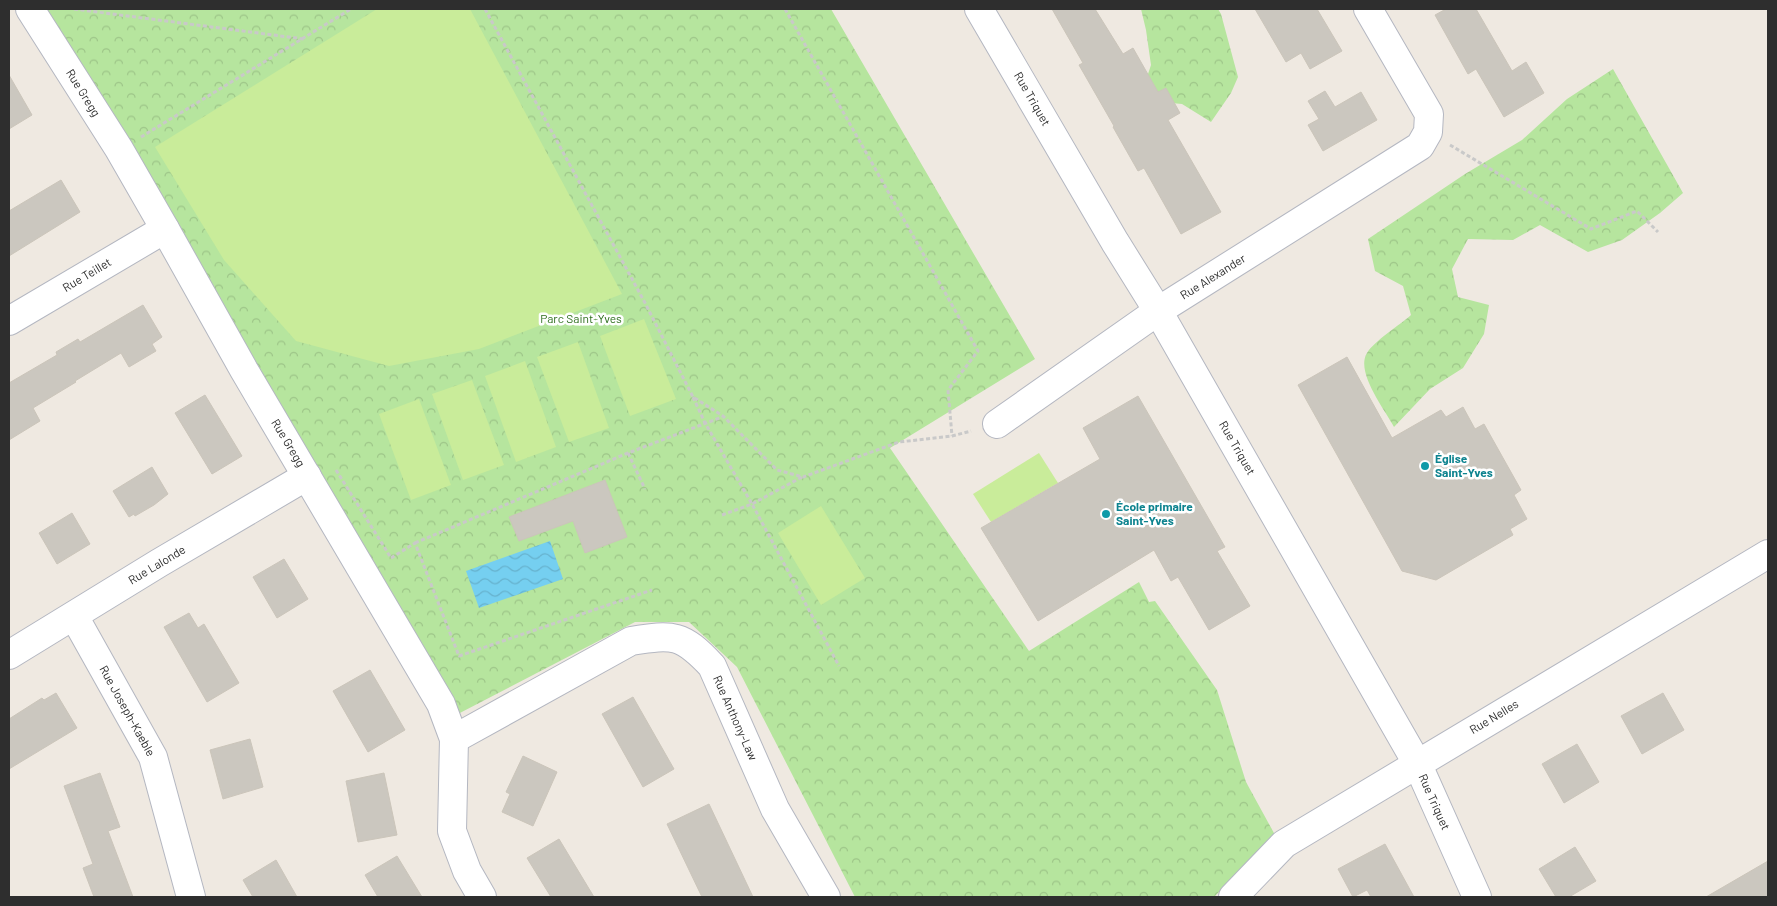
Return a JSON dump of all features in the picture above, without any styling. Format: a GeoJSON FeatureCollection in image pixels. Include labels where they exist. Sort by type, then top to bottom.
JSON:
{"type":"FeatureCollection","features":[{"type":"Feature","properties":{"kind":"street"},"geometry":{"type":"LineString","coordinates":[[9,13],[16,9]]}},
{"type":"Feature","properties":{"kind":"street","name":"Rue Gregg"},"geometry":{"type":"LineString","coordinates":[[30,9],[166,229],[244,370],[441,704],[454,739],[452,831],[467,871],[482,897]]}},
{"type":"Feature","properties":{"kind":"street","name":"Rue Triquet"},"geometry":{"type":"LineString","coordinates":[[979,9],[1115,242],[1158,311],[1418,765],[1477,897]]}},
{"type":"Feature","properties":{"kind":"street"},"geometry":{"type":"LineString","coordinates":[[1368,9],[1429,114],[1428,132]]}},
{"type":"Feature","properties":{"kind":"street","name":"Rue Alexander"},"geometry":{"type":"LineString","coordinates":[[997,424],[1158,311],[1420,146],[1428,132]]}},
{"type":"Feature","properties":{"kind":"street","name":"Rue Teillet"},"geometry":{"type":"LineString","coordinates":[[9,321],[166,229]]}},
{"type":"Feature","properties":{"kind":"street","name":"Rue Lalonde"},"geometry":{"type":"LineString","coordinates":[[9,655],[307,476]]}},
{"type":"Feature","properties":{"kind":"street","name":"Rue Nelles"},"geometry":{"type":"LineString","coordinates":[[1233,897],[1284,844],[1768,554]]}},
{"type":"Feature","properties":{"kind":"street","name":"Rue Joseph-Kaeble"},"geometry":{"type":"LineString","coordinates":[[74,616],[153,757],[191,897]]}},
{"type":"Feature","properties":{"kind":"street","name":"Rue Anthony-Law"},"geometry":{"type":"LineString","coordinates":[[454,739],[631,641],[655,637],[674,637],[694,647],[712,666],[775,809],[826,897]]}},
{"type":"Feature","properties":{"kind":"path"},"geometry":{"type":"LineString","coordinates":[[74,9],[304,39]]}},
{"type":"Feature","properties":{"kind":"path"},"geometry":{"type":"LineString","coordinates":[[118,149],[134,142],[351,9]]}},
{"type":"Feature","properties":{"kind":"path"},"geometry":{"type":"LineString","coordinates":[[485,9],[644,302],[705,424],[752,504],[839,666]]}},
{"type":"Feature","properties":{"kind":"path"},"geometry":{"type":"LineString","coordinates":[[785,9],[978,351],[948,390],[952,436]]}},
{"type":"Feature","properties":{"kind":"path"},"geometry":{"type":"LineString","coordinates":[[1428,132],[1591,229],[1637,211],[1658,232]]}},
{"type":"Feature","properties":{"kind":"path"},"geometry":{"type":"LineString","coordinates":[[693,397],[723,416],[777,470],[803,477]]}},
{"type":"Feature","properties":{"kind":"path"},"geometry":{"type":"LineString","coordinates":[[369,581],[391,558],[415,543],[628,453],[723,416]]}},
{"type":"Feature","properties":{"kind":"path"},"geometry":{"type":"LineString","coordinates":[[722,515],[752,504],[803,477],[899,442],[952,436],[997,424]]}},
{"type":"Feature","properties":{"kind":"path"},"geometry":{"type":"LineString","coordinates":[[628,453],[645,489]]}},
{"type":"Feature","properties":{"kind":"path"},"geometry":{"type":"LineString","coordinates":[[415,543],[459,656],[652,590]]}},
{"type":"Feature","properties":{"kind":"green space","name":"Parc Saint-Yves"},"geometry":{"type":"Polygon","coordinates":[[[40,9],[831,9],[1035,359],[890,448],[1029,651],[1139,582],[1149,602],[1155,601],[1217,690],[1246,782],[1275,835],[1214,897],[855,897],[737,667],[689,622],[635,622],[456,715],[40,9]]]}},
{"type":"Feature","properties":{"kind":"green space"},"geometry":{"type":"Polygon","coordinates":[[[377,9],[470,9],[622,294],[479,349],[389,366],[296,341],[224,260],[155,147],[377,9]]]}},
{"type":"Feature","properties":{"kind":"green space"},"geometry":{"type":"Polygon","coordinates":[[[1141,9],[1218,9],[1238,77],[1231,93],[1211,122],[1182,104],[1150,101],[1145,83],[1151,65],[1141,9]]]}},
{"type":"Feature","properties":{"kind":"green space"},"geometry":{"type":"Polygon","coordinates":[[[1613,69],[1683,193],[1660,213],[1622,240],[1588,252],[1540,225],[1513,240],[1468,239],[1452,269],[1458,297],[1489,305],[1484,334],[1463,368],[1430,389],[1394,427],[1368,380],[1364,361],[1370,348],[1375,343],[1411,315],[1403,286],[1375,271],[1368,239],[1465,174],[1522,140],[1567,99],[1613,69]]]}},
{"type":"Feature","properties":{"kind":"green space"},"geometry":{"type":"Polygon","coordinates":[[[644,319],[676,399],[630,416],[600,336],[644,319]]]}},
{"type":"Feature","properties":{"kind":"green space"},"geometry":{"type":"Polygon","coordinates":[[[578,342],[609,428],[569,442],[537,357],[578,342]]]}},
{"type":"Feature","properties":{"kind":"green space"},"geometry":{"type":"Polygon","coordinates":[[[525,361],[556,447],[516,462],[485,376],[525,361]]]}},
{"type":"Feature","properties":{"kind":"green space"},"geometry":{"type":"Polygon","coordinates":[[[472,380],[504,465],[463,480],[432,394],[472,380]]]}},
{"type":"Feature","properties":{"kind":"green space"},"geometry":{"type":"Polygon","coordinates":[[[419,399],[451,485],[411,500],[379,414],[419,399]]]}},
{"type":"Feature","properties":{"kind":"green space"},"geometry":{"type":"Polygon","coordinates":[[[1039,453],[1058,483],[991,522],[973,494],[1039,453]]]}},
{"type":"Feature","properties":{"kind":"green space"},"geometry":{"type":"Polygon","coordinates":[[[821,506],[865,578],[821,605],[778,533],[821,506]]]}},
{"type":"Feature","properties":{"kind":"water"},"geometry":{"type":"Polygon","coordinates":[[[550,541],[563,579],[479,608],[466,571],[550,541]]]}},
{"type":"Feature","properties":{"kind":"building"},"geometry":{"type":"Polygon","coordinates":[[[1052,9],[1095,9],[1123,54],[1133,48],[1158,92],[1166,88],[1180,113],[1168,120],[1221,212],[1181,234],[1144,168],[1138,171],[1079,65],[1083,63],[1052,9]]]}},
{"type":"Feature","properties":{"kind":"building"},"geometry":{"type":"Polygon","coordinates":[[[1255,9],[1317,9],[1342,51],[1310,69],[1301,53],[1286,62],[1255,9]]]}},
{"type":"Feature","properties":{"kind":"building"},"geometry":{"type":"Polygon","coordinates":[[[1446,9],[1476,9],[1512,71],[1526,62],[1544,93],[1504,117],[1476,69],[1468,74],[1435,15],[1446,9]]]}},
{"type":"Feature","properties":{"kind":"building"},"geometry":{"type":"Polygon","coordinates":[[[9,75],[32,115],[9,129],[9,75]]]}},
{"type":"Feature","properties":{"kind":"building"},"geometry":{"type":"Polygon","coordinates":[[[1325,91],[1335,107],[1361,92],[1377,120],[1323,151],[1308,125],[1319,119],[1308,101],[1325,91]]]}},
{"type":"Feature","properties":{"kind":"building"},"geometry":{"type":"Polygon","coordinates":[[[61,180],[80,212],[9,256],[9,211],[61,180]]]}},
{"type":"Feature","properties":{"kind":"building"},"geometry":{"type":"Polygon","coordinates":[[[143,305],[162,337],[152,344],[156,351],[129,367],[121,353],[33,408],[40,421],[9,440],[9,383],[57,355],[56,352],[78,339],[80,342],[143,305]]]}},
{"type":"Feature","properties":{"kind":"building","name":"Église Saint-Yves"},"geometry":{"type":"Polygon","coordinates":[[[1347,357],[1392,438],[1441,410],[1446,417],[1463,407],[1475,429],[1484,424],[1521,490],[1514,495],[1527,519],[1510,529],[1513,535],[1436,580],[1402,571],[1298,385],[1347,357]]]}},
{"type":"Feature","properties":{"kind":"building"},"geometry":{"type":"Polygon","coordinates":[[[205,395],[242,456],[212,474],[175,413],[205,395]]]}},
{"type":"Feature","properties":{"kind":"building","name":"École primaire Saint-Yves"},"geometry":{"type":"Polygon","coordinates":[[[1138,396],[1225,547],[1217,551],[1250,606],[1209,630],[1178,577],[1171,581],[1154,550],[1038,621],[981,528],[1100,459],[1083,428],[1138,396]]]}},
{"type":"Feature","properties":{"kind":"building"},"geometry":{"type":"Polygon","coordinates":[[[152,467],[168,494],[154,505],[135,516],[134,514],[129,517],[113,491],[152,467]]]}},
{"type":"Feature","properties":{"kind":"building"},"geometry":{"type":"Polygon","coordinates":[[[605,480],[627,537],[585,553],[573,521],[519,541],[509,517],[605,480]]]}},
{"type":"Feature","properties":{"kind":"building"},"geometry":{"type":"Polygon","coordinates":[[[72,513],[90,544],[57,564],[39,533],[72,513]]]}},
{"type":"Feature","properties":{"kind":"building"},"geometry":{"type":"Polygon","coordinates":[[[284,559],[308,599],[277,618],[253,577],[284,559]]]}},
{"type":"Feature","properties":{"kind":"building"},"geometry":{"type":"Polygon","coordinates":[[[189,613],[198,628],[204,624],[239,683],[207,702],[164,627],[189,613]]]}},
{"type":"Feature","properties":{"kind":"building"},"geometry":{"type":"Polygon","coordinates":[[[370,670],[405,730],[368,752],[333,691],[370,670]]]}},
{"type":"Feature","properties":{"kind":"building"},"geometry":{"type":"Polygon","coordinates":[[[56,693],[77,728],[9,769],[9,719],[42,698],[44,700],[56,693]]]}},
{"type":"Feature","properties":{"kind":"building"},"geometry":{"type":"Polygon","coordinates":[[[1663,693],[1684,730],[1642,754],[1621,716],[1663,693]]]}},
{"type":"Feature","properties":{"kind":"building"},"geometry":{"type":"Polygon","coordinates":[[[633,697],[674,769],[643,787],[602,714],[633,697]]]}},
{"type":"Feature","properties":{"kind":"building"},"geometry":{"type":"Polygon","coordinates":[[[250,739],[263,787],[223,799],[210,750],[250,739]]]}},
{"type":"Feature","properties":{"kind":"building"},"geometry":{"type":"Polygon","coordinates":[[[1577,744],[1599,782],[1564,803],[1542,764],[1577,744]]]}},
{"type":"Feature","properties":{"kind":"building"},"geometry":{"type":"Polygon","coordinates":[[[523,756],[557,772],[533,826],[502,812],[510,794],[506,792],[523,756]]]}},
{"type":"Feature","properties":{"kind":"building"},"geometry":{"type":"Polygon","coordinates":[[[100,773],[120,827],[108,831],[133,897],[94,897],[83,868],[93,864],[64,786],[100,773]]]}},
{"type":"Feature","properties":{"kind":"building"},"geometry":{"type":"Polygon","coordinates":[[[384,773],[397,835],[358,842],[346,781],[384,773]]]}},
{"type":"Feature","properties":{"kind":"building"},"geometry":{"type":"Polygon","coordinates":[[[709,804],[753,897],[702,897],[667,824],[709,804]]]}},
{"type":"Feature","properties":{"kind":"building"},"geometry":{"type":"Polygon","coordinates":[[[559,839],[594,897],[551,897],[527,858],[559,839]]]}},
{"type":"Feature","properties":{"kind":"building"},"geometry":{"type":"Polygon","coordinates":[[[1385,844],[1414,897],[1371,897],[1367,890],[1353,897],[1338,869],[1385,844]]]}},
{"type":"Feature","properties":{"kind":"building"},"geometry":{"type":"Polygon","coordinates":[[[1575,847],[1596,881],[1569,897],[1556,897],[1539,869],[1575,847]]]}},
{"type":"Feature","properties":{"kind":"building"},"geometry":{"type":"Polygon","coordinates":[[[397,856],[422,897],[378,897],[365,875],[397,856]]]}},
{"type":"Feature","properties":{"kind":"building"},"geometry":{"type":"Polygon","coordinates":[[[276,860],[297,897],[253,897],[243,880],[276,860]]]}},
{"type":"Feature","properties":{"kind":"building"},"geometry":{"type":"Polygon","coordinates":[[[1768,861],[1768,897],[1706,897],[1768,861]]]}},
{"type":"Feature","properties":{"kind":"place","name":"Église Saint-Yves"},"geometry":{"type":"Point","coordinates":[1425,466]}},
{"type":"Feature","properties":{"kind":"place","name":"École primaire Saint-Yves"},"geometry":{"type":"Point","coordinates":[1106,514]}}]}
